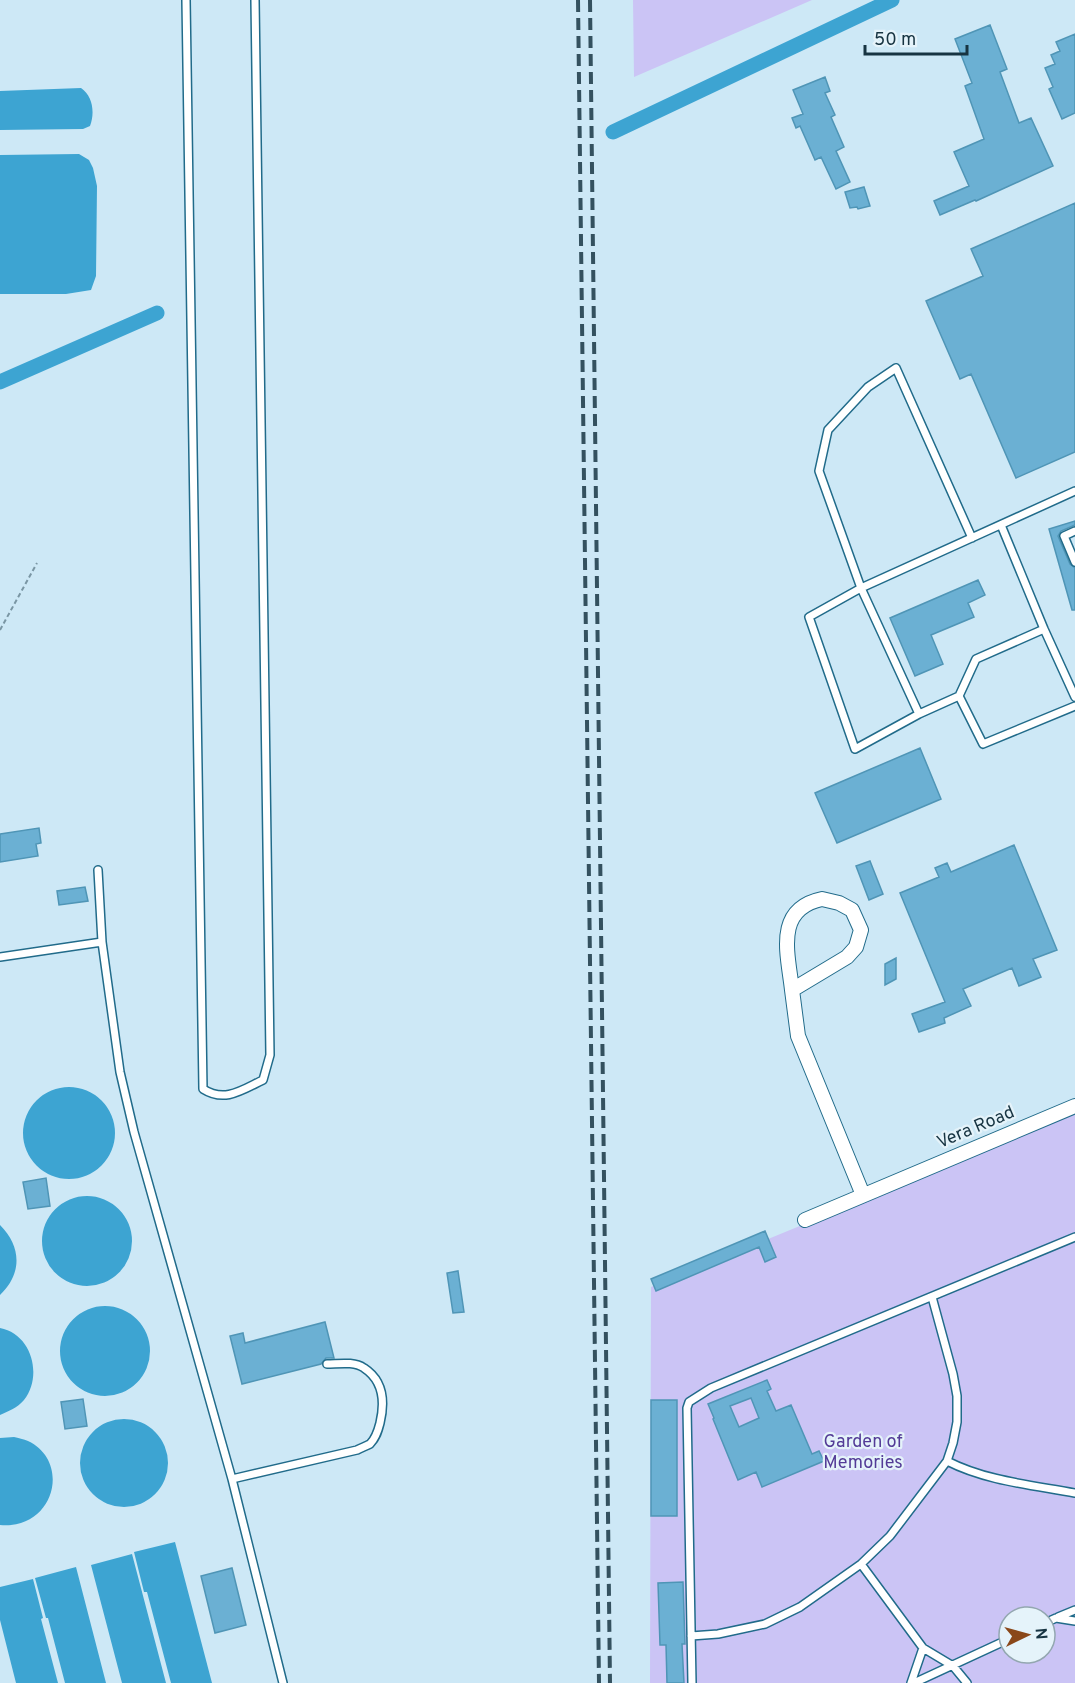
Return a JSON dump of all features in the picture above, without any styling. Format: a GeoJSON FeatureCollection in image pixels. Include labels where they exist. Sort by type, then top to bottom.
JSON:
{"type":"FeatureCollection","features":[{"type":"Feature","properties":{"kind":"street"},"geometry":{"type":"LineString","coordinates":[[792,990],[847,957],[856,947],[861,930],[852,910],[839,903],[822,899],[810,901],[796,910],[789,923],[787,940],[792,990],[798,1036],[863,1195]]}},
{"type":"Feature","properties":{"kind":"street","name":"Vera Road"},"geometry":{"type":"LineString","coordinates":[[805,1220],[1075,1106]]}},
{"type":"Feature","properties":{"kind":"lane"},"geometry":{"type":"LineString","coordinates":[[186,0],[203,1089],[214,1096],[231,1095],[263,1080],[270,1055],[255,0]]}},
{"type":"Feature","properties":{"kind":"lane"},"geometry":{"type":"LineString","coordinates":[[919,714],[861,588],[819,471],[828,430],[868,387],[896,368],[972,538]]}},
{"type":"Feature","properties":{"kind":"lane"},"geometry":{"type":"LineString","coordinates":[[1044,629],[976,659],[959,696],[919,714],[855,749],[809,616],[861,588],[1075,491]]}},
{"type":"Feature","properties":{"kind":"lane"},"geometry":{"type":"LineString","coordinates":[[1001,525],[1075,697]]}},
{"type":"Feature","properties":{"kind":"lane"},"geometry":{"type":"LineString","coordinates":[[1075,531],[1064,536],[1075,562]]}},
{"type":"Feature","properties":{"kind":"lane"},"geometry":{"type":"LineString","coordinates":[[959,696],[983,744],[1075,706]]}},
{"type":"Feature","properties":{"kind":"lane"},"geometry":{"type":"LineString","coordinates":[[98,870],[102,942],[120,1072],[134,1132],[232,1479],[283,1683]]}},
{"type":"Feature","properties":{"kind":"lane"},"geometry":{"type":"LineString","coordinates":[[0,957],[102,942]]}},
{"type":"Feature","properties":{"kind":"lane"},"geometry":{"type":"LineString","coordinates":[[692,1683],[687,1408],[689,1401],[711,1388],[1075,1237]]}},
{"type":"Feature","properties":{"kind":"lane"},"geometry":{"type":"LineString","coordinates":[[691,1636],[718,1634],[765,1624],[800,1607],[861,1564],[890,1536],[947,1461],[957,1422],[957,1396],[932,1297]]}},
{"type":"Feature","properties":{"kind":"lane"},"geometry":{"type":"LineString","coordinates":[[232,1479],[357,1450],[369,1444],[377,1435],[384,1407],[382,1392],[373,1376],[363,1367],[351,1363],[327,1364]]}},
{"type":"Feature","properties":{"kind":"lane"},"geometry":{"type":"LineString","coordinates":[[947,1461],[982,1475],[1075,1493]]}},
{"type":"Feature","properties":{"kind":"lane"},"geometry":{"type":"LineString","coordinates":[[861,1564],[923,1648],[953,1666],[967,1683]]}},
{"type":"Feature","properties":{"kind":"lane"},"geometry":{"type":"LineString","coordinates":[[1057,1618],[1075,1610]]}},
{"type":"Feature","properties":{"kind":"lane"},"geometry":{"type":"LineString","coordinates":[[1057,1618],[1075,1621]]}},
{"type":"Feature","properties":{"kind":"lane"},"geometry":{"type":"LineString","coordinates":[[913,1683],[997,1645]]}},
{"type":"Feature","properties":{"kind":"lane"},"geometry":{"type":"LineString","coordinates":[[913,1683],[923,1648]]}},
{"type":"Feature","properties":{"kind":"path"},"geometry":{"type":"LineString","coordinates":[[0,630],[37,563]]}},
{"type":"Feature","properties":{"kind":"green space"},"geometry":{"type":"Polygon","coordinates":[[[633,0],[812,0],[634,77],[633,0]]]}},
{"type":"Feature","properties":{"kind":"green space","name":"Garden of Memories"},"geometry":{"type":"Polygon","coordinates":[[[1075,1113],[1075,1683],[650,1683],[651,1287],[1075,1113]]]}},
{"type":"Feature","properties":{"kind":"water"},"geometry":{"type":"Polygon","coordinates":[[[81,88],[88,95],[92,105],[90,126],[83,129],[0,130],[0,91],[81,88]]]}},
{"type":"Feature","properties":{"kind":"water"},"geometry":{"type":"Polygon","coordinates":[[[79,154],[89,160],[97,186],[96,276],[91,290],[66,294],[0,294],[0,155],[79,154]]]}},
{"type":"Feature","properties":{"kind":"water"},"geometry":{"type":"Polygon","coordinates":[[[69,1087],[86,1091],[101,1101],[111,1116],[115,1133],[111,1150],[101,1165],[86,1175],[69,1179],[52,1175],[37,1165],[27,1150],[23,1133],[27,1116],[37,1101],[52,1091],[69,1087]]]}},
{"type":"Feature","properties":{"kind":"water"},"geometry":{"type":"Polygon","coordinates":[[[87,1196],[104,1200],[119,1209],[128,1224],[132,1241],[128,1258],[119,1273],[104,1282],[87,1286],[70,1282],[55,1273],[46,1258],[42,1241],[46,1224],[55,1209],[70,1200],[87,1196]]]}},
{"type":"Feature","properties":{"kind":"water"},"geometry":{"type":"Polygon","coordinates":[[[0,1225],[12,1242],[16,1260],[12,1278],[0,1295],[0,1225]]]}},
{"type":"Feature","properties":{"kind":"water"},"geometry":{"type":"Polygon","coordinates":[[[105,1306],[122,1309],[137,1319],[147,1334],[150,1351],[147,1368],[137,1383],[122,1393],[105,1396],[88,1393],[73,1383],[63,1368],[60,1351],[63,1334],[73,1319],[88,1309],[105,1306]]]}},
{"type":"Feature","properties":{"kind":"water"},"geometry":{"type":"Polygon","coordinates":[[[0,1328],[20,1338],[27,1347],[31,1357],[33,1379],[24,1400],[0,1415],[0,1328]]]}},
{"type":"Feature","properties":{"kind":"water"},"geometry":{"type":"Polygon","coordinates":[[[115,1419],[133,1419],[149,1426],[161,1438],[168,1454],[168,1472],[161,1488],[149,1500],[133,1507],[115,1507],[99,1500],[87,1488],[80,1472],[80,1454],[87,1438],[99,1426],[115,1419]]]}},
{"type":"Feature","properties":{"kind":"water"},"geometry":{"type":"Polygon","coordinates":[[[14,1437],[28,1441],[42,1451],[50,1464],[53,1478],[51,1493],[44,1506],[33,1517],[19,1524],[0,1525],[0,1438],[14,1437]]]}},
{"type":"Feature","properties":{"kind":"water"},"geometry":{"type":"Polygon","coordinates":[[[175,1542],[212,1683],[171,1683],[147,1592],[144,1592],[134,1552],[175,1542]]]}},
{"type":"Feature","properties":{"kind":"water"},"geometry":{"type":"Polygon","coordinates":[[[132,1554],[166,1683],[122,1683],[91,1565],[132,1554]]]}},
{"type":"Feature","properties":{"kind":"water"},"geometry":{"type":"Polygon","coordinates":[[[76,1567],[106,1683],[65,1683],[35,1578],[76,1567]]]}},
{"type":"Feature","properties":{"kind":"water"},"geometry":{"type":"Polygon","coordinates":[[[33,1579],[58,1683],[16,1683],[0,1620],[0,1587],[33,1579]]]}},
{"type":"Feature","properties":{"kind":"building"},"geometry":{"type":"Polygon","coordinates":[[[990,25],[1007,69],[1000,72],[1019,123],[1031,118],[1053,166],[940,215],[934,201],[969,186],[954,152],[984,139],[965,86],[972,83],[955,39],[990,25]]]}},
{"type":"Feature","properties":{"kind":"building"},"geometry":{"type":"Polygon","coordinates":[[[1075,34],[1075,113],[1062,119],[1049,89],[1053,87],[1045,68],[1055,64],[1051,55],[1060,51],[1056,42],[1075,34]]]}},
{"type":"Feature","properties":{"kind":"building"},"geometry":{"type":"Polygon","coordinates":[[[825,77],[830,91],[825,93],[835,115],[831,117],[844,147],[836,151],[850,182],[836,189],[821,157],[815,160],[800,126],[796,128],[792,118],[803,114],[793,90],[825,77]]]}},
{"type":"Feature","properties":{"kind":"building"},"geometry":{"type":"Polygon","coordinates":[[[864,187],[870,206],[850,208],[845,192],[864,187]]]}},
{"type":"Feature","properties":{"kind":"building"},"geometry":{"type":"Polygon","coordinates":[[[1075,203],[1075,452],[1016,478],[971,374],[960,379],[926,301],[983,276],[971,249],[1075,203]]]}},
{"type":"Feature","properties":{"kind":"building"},"geometry":{"type":"Polygon","coordinates":[[[1075,521],[1075,525],[1061,531],[1058,536],[1070,564],[1075,568],[1075,610],[1072,610],[1049,529],[1075,521]]]}},
{"type":"Feature","properties":{"kind":"building"},"geometry":{"type":"Polygon","coordinates":[[[978,580],[985,595],[968,603],[974,617],[931,635],[943,664],[915,676],[890,618],[978,580]]]}},
{"type":"Feature","properties":{"kind":"building"},"geometry":{"type":"Polygon","coordinates":[[[920,748],[941,799],[837,843],[815,793],[920,748]]]}},
{"type":"Feature","properties":{"kind":"building"},"geometry":{"type":"Polygon","coordinates":[[[39,828],[41,843],[36,844],[38,856],[0,862],[0,834],[39,828]]]}},
{"type":"Feature","properties":{"kind":"building"},"geometry":{"type":"Polygon","coordinates":[[[1014,845],[1057,950],[1033,959],[1041,977],[1019,986],[1012,968],[963,989],[971,1006],[944,1018],[945,1023],[919,1032],[912,1014],[945,1002],[900,893],[939,877],[935,868],[947,863],[951,872],[1014,845]]]}},
{"type":"Feature","properties":{"kind":"building"},"geometry":{"type":"Polygon","coordinates":[[[870,861],[883,894],[869,900],[856,866],[870,861]]]}},
{"type":"Feature","properties":{"kind":"building"},"geometry":{"type":"Polygon","coordinates":[[[85,887],[88,901],[59,905],[57,891],[85,887]]]}},
{"type":"Feature","properties":{"kind":"building"},"geometry":{"type":"Polygon","coordinates":[[[896,958],[896,979],[885,985],[885,964],[896,958]]]}},
{"type":"Feature","properties":{"kind":"building"},"geometry":{"type":"Polygon","coordinates":[[[46,1178],[50,1206],[28,1209],[23,1182],[46,1178]]]}},
{"type":"Feature","properties":{"kind":"building"},"geometry":{"type":"Polygon","coordinates":[[[765,1231],[776,1257],[765,1262],[759,1247],[656,1291],[651,1279],[765,1231]]]}},
{"type":"Feature","properties":{"kind":"building"},"geometry":{"type":"Polygon","coordinates":[[[458,1271],[464,1312],[453,1313],[447,1273],[458,1271]]]}},
{"type":"Feature","properties":{"kind":"building"},"geometry":{"type":"Polygon","coordinates":[[[325,1322],[334,1358],[326,1358],[321,1364],[242,1384],[230,1336],[243,1333],[245,1343],[325,1322]]]}},
{"type":"Feature","properties":{"kind":"building"},"geometry":{"type":"Polygon","coordinates":[[[767,1380],[771,1389],[767,1391],[776,1411],[791,1405],[812,1454],[819,1451],[824,1461],[762,1487],[756,1472],[738,1480],[708,1404],[767,1380]],[[751,1398],[730,1406],[739,1427],[759,1418],[751,1398]]]}},
{"type":"Feature","properties":{"kind":"building"},"geometry":{"type":"Polygon","coordinates":[[[83,1399],[87,1426],[65,1429],[61,1402],[83,1399]]]}},
{"type":"Feature","properties":{"kind":"building"},"geometry":{"type":"Polygon","coordinates":[[[651,1400],[677,1400],[677,1516],[651,1516],[651,1400]]]}},
{"type":"Feature","properties":{"kind":"building"},"geometry":{"type":"Polygon","coordinates":[[[232,1568],[246,1625],[215,1633],[201,1576],[232,1568]]]}},
{"type":"Feature","properties":{"kind":"building"},"geometry":{"type":"Polygon","coordinates":[[[683,1582],[684,1683],[667,1683],[666,1645],[660,1645],[658,1583],[683,1582]]]}},
{"type":"Feature","properties":{"kind":"waterway"},"geometry":{"type":"LineString","coordinates":[[613,132],[892,0]]}},
{"type":"Feature","properties":{"kind":"waterway"},"geometry":{"type":"LineString","coordinates":[[0,382],[157,313]]}},
{"type":"Feature","properties":{"kind":"railway"},"geometry":{"type":"LineString","coordinates":[[578,0],[599,1683]]}},
{"type":"Feature","properties":{"kind":"railway"},"geometry":{"type":"LineString","coordinates":[[590,0],[610,1683]]}}]}
